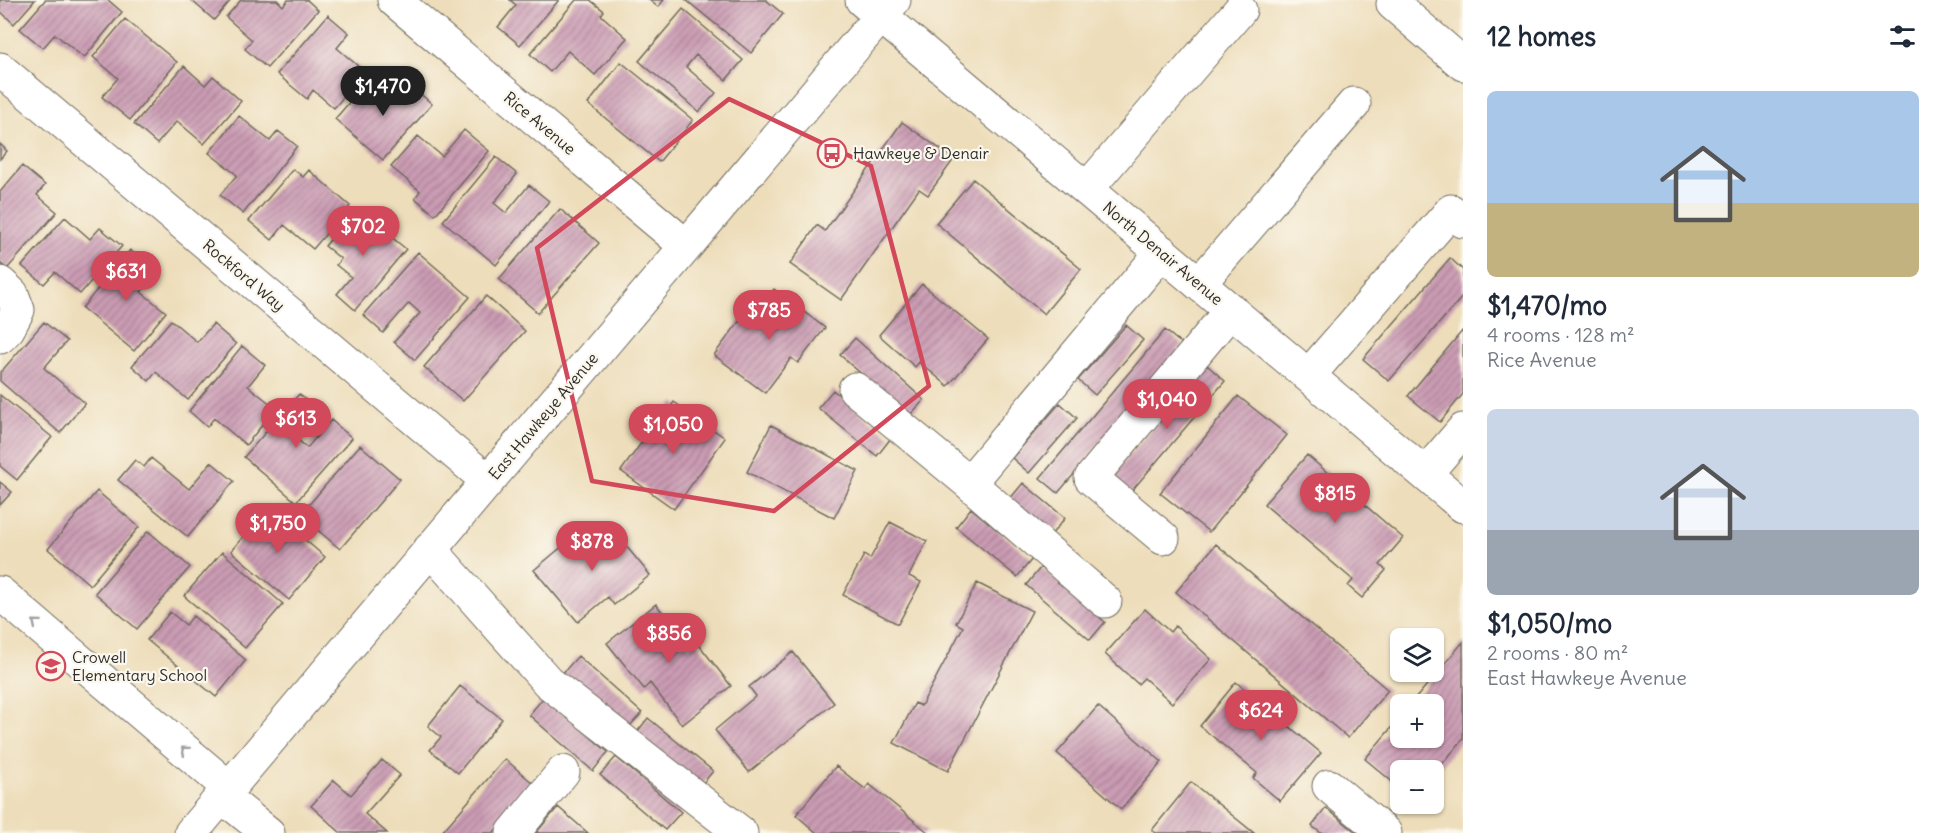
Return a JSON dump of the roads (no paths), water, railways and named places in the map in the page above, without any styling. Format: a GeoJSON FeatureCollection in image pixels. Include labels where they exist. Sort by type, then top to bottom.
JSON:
{"type":"FeatureCollection","features":[{"type":"Feature","properties":{"kind":"street","name":"Rice Avenue"},"geometry":{"type":"LineString","coordinates":[[394,0],[686,246]]}},
{"type":"Feature","properties":{"kind":"street"},"geometry":{"type":"LineString","coordinates":[[1393,4],[1463,64]]}},
{"type":"Feature","properties":{"kind":"street","name":"East Hawkeye Avenue"},"geometry":{"type":"LineString","coordinates":[[191,833],[686,246],[879,5]]}},
{"type":"Feature","properties":{"kind":"street","name":"North Denair Avenue"},"geometry":{"type":"LineString","coordinates":[[879,5],[1088,189],[1463,506]]}},
{"type":"Feature","properties":{"kind":"street"},"geometry":{"type":"LineString","coordinates":[[1088,189],[1240,10]]}},
{"type":"Feature","properties":{"kind":"street","name":"Rockford Way"},"geometry":{"type":"LineString","coordinates":[[0,69],[488,481]]}},
{"type":"Feature","properties":{"kind":"street"},"geometry":{"type":"LineString","coordinates":[[1199,284],[1354,104]]}},
{"type":"Feature","properties":{"kind":"street"},"geometry":{"type":"LineString","coordinates":[[1308,375],[1451,211],[1463,221]]}},
{"type":"Feature","properties":{"kind":"street"},"geometry":{"type":"LineString","coordinates":[[969,483],[1162,252]]}},
{"type":"Feature","properties":{"kind":"street"},"geometry":{"type":"LineString","coordinates":[[0,283],[12,294],[18,310],[8,329],[0,337]]}},
{"type":"Feature","properties":{"kind":"street"},"geometry":{"type":"LineString","coordinates":[[1163,538],[1091,478],[1231,310]]}},
{"type":"Feature","properties":{"kind":"street"},"geometry":{"type":"LineString","coordinates":[[855,388],[969,483],[1105,602]]}},
{"type":"Feature","properties":{"kind":"street"},"geometry":{"type":"LineString","coordinates":[[1425,474],[1463,430]]}},
{"type":"Feature","properties":{"kind":"street"},"geometry":{"type":"LineString","coordinates":[[430,549],[548,682],[741,833]]}},
{"type":"Feature","properties":{"kind":"street"},"geometry":{"type":"LineString","coordinates":[[0,592],[226,792],[268,833]]}},
{"type":"Feature","properties":{"kind":"street"},"geometry":{"type":"LineString","coordinates":[[513,833],[563,772]]}},
{"type":"Feature","properties":{"kind":"street"},"geometry":{"type":"LineString","coordinates":[[1329,786],[1385,833]]}},
{"type":"Feature","properties":{"kind":"place","name":"Hawkeye & Denair"},"geometry":{"type":"Point","coordinates":[832,153]}},
{"type":"Feature","properties":{"kind":"place","name":"Crowell Elementary School"},"geometry":{"type":"Point","coordinates":[51,666]}}]}
